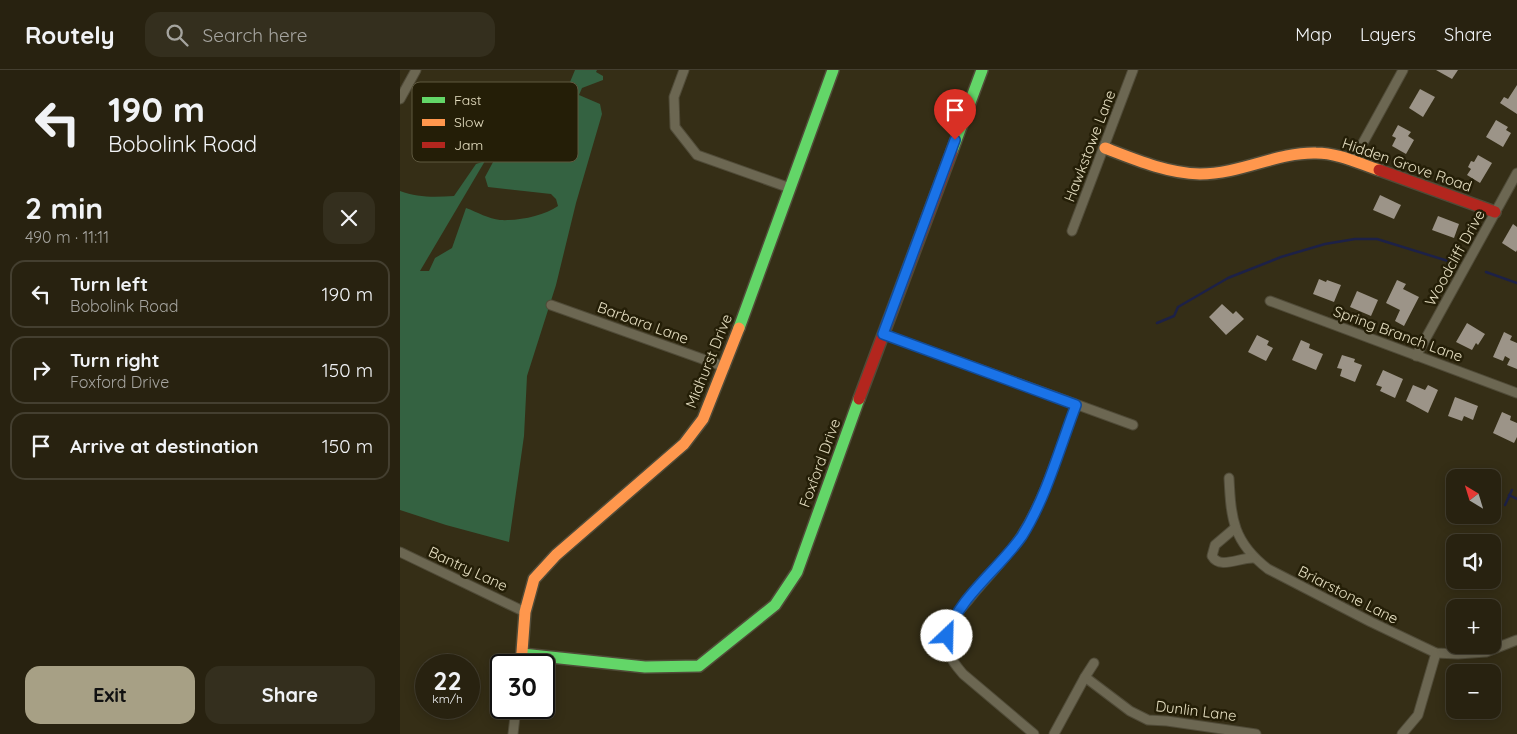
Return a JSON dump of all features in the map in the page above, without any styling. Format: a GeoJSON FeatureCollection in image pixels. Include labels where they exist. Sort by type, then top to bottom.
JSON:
{"type":"FeatureCollection","features":[{"type":"Feature","properties":{"kind":"street"},"geometry":{"type":"LineString","coordinates":[[400,99],[416,70]]}},
{"type":"Feature","properties":{"kind":"street"},"geometry":{"type":"LineString","coordinates":[[684,70],[674,97],[675,127],[696,155],[790,188]]}},
{"type":"Feature","properties":{"kind":"street","name":"Midhurst Drive"},"geometry":{"type":"LineString","coordinates":[[522,654],[525,612],[534,579],[556,555],[684,444],[703,419],[725,367],[833,70]]}},
{"type":"Feature","properties":{"kind":"street","name":"Foxford Drive"},"geometry":{"type":"LineString","coordinates":[[555,662],[645,668],[699,666],[774,605],[797,572],[883,334],[982,70]]}},
{"type":"Feature","properties":{"kind":"street","name":"Hawkstowe Lane"},"geometry":{"type":"LineString","coordinates":[[1072,231],[1133,70]]}},
{"type":"Feature","properties":{"kind":"street"},"geometry":{"type":"LineString","coordinates":[[1353,161],[1403,70]]}},
{"type":"Feature","properties":{"kind":"street","name":"Hidden Grove Road"},"geometry":{"type":"LineString","coordinates":[[1104,148],[1158,167],[1183,173],[1208,174],[1238,170],[1291,156],[1316,153],[1340,156],[1496,212]]}},
{"type":"Feature","properties":{"kind":"street","name":"Woodcliff Drive"},"geometry":{"type":"LineString","coordinates":[[1416,356],[1517,173]]}},
{"type":"Feature","properties":{"kind":"street","name":"Spring Branch Lane"},"geometry":{"type":"LineString","coordinates":[[1270,301],[1517,393]]}},
{"type":"Feature","properties":{"kind":"street","name":"Barbara Lane"},"geometry":{"type":"LineString","coordinates":[[551,305],[725,367]]}},
{"type":"Feature","properties":{"kind":"street"},"geometry":{"type":"LineString","coordinates":[[883,334],[1133,425]]}},
{"type":"Feature","properties":{"kind":"street"},"geometry":{"type":"LineString","coordinates":[[1034,734],[963,674],[948,654],[946,645],[950,626],[958,613],[1009,552],[1028,525],[1048,480],[1076,405]]}},
{"type":"Feature","properties":{"kind":"street","name":"Briarstone Lane"},"geometry":{"type":"LineString","coordinates":[[1229,478],[1231,512],[1235,528],[1254,558],[1268,569],[1436,653],[1486,652],[1517,640]]}},
{"type":"Feature","properties":{"kind":"street"},"geometry":{"type":"LineString","coordinates":[[1235,528],[1215,545],[1212,551],[1214,560],[1221,563],[1254,558]]}},
{"type":"Feature","properties":{"kind":"street","name":"Bantry Lane"},"geometry":{"type":"LineString","coordinates":[[400,552],[525,612]]}},
{"type":"Feature","properties":{"kind":"street"},"geometry":{"type":"LineString","coordinates":[[1402,734],[1418,715],[1436,653]]}},
{"type":"Feature","properties":{"kind":"street"},"geometry":{"type":"LineString","coordinates":[[1054,734],[1084,677],[1094,663]]}},
{"type":"Feature","properties":{"kind":"street","name":"Dunlin Lane"},"geometry":{"type":"LineString","coordinates":[[1084,677],[1130,711],[1148,720],[1176,722],[1256,734]]}},
{"type":"Feature","properties":{"kind":"street"},"geometry":{"type":"LineString","coordinates":[[513,734],[515,719]]}},
{"type":"Feature","properties":{"kind":"green space"},"geometry":{"type":"Polygon","coordinates":[[[575,70],[597,70],[596,72],[603,76],[603,80],[582,88],[579,95],[600,104],[602,114],[576,203],[556,285],[527,376],[524,436],[509,542],[400,510],[400,191],[420,196],[454,196],[476,164],[484,162],[420,271],[429,271],[435,258],[452,248],[466,208],[500,220],[523,219],[552,210],[558,206],[556,199],[551,194],[488,187],[485,177],[493,162],[578,162],[578,82],[570,82],[575,70]]]}},
{"type":"Feature","properties":{"kind":"building"},"geometry":{"type":"Polygon","coordinates":[[[1436,70],[1458,70],[1452,79],[1436,70]]]}},
{"type":"Feature","properties":{"kind":"building"},"geometry":{"type":"Polygon","coordinates":[[[1517,85],[1517,114],[1500,103],[1504,97],[1508,99],[1517,85]]]}},
{"type":"Feature","properties":{"kind":"building"},"geometry":{"type":"Polygon","coordinates":[[[1420,89],[1435,97],[1423,117],[1409,108],[1420,89]]]}},
{"type":"Feature","properties":{"kind":"building"},"geometry":{"type":"Polygon","coordinates":[[[1496,120],[1508,127],[1506,130],[1511,133],[1503,147],[1486,137],[1496,120]]]}},
{"type":"Feature","properties":{"kind":"building"},"geometry":{"type":"Polygon","coordinates":[[[1398,125],[1411,132],[1408,136],[1414,140],[1406,154],[1392,146],[1396,138],[1392,136],[1398,125]]]}},
{"type":"Feature","properties":{"kind":"building"},"geometry":{"type":"Polygon","coordinates":[[[1478,155],[1492,163],[1480,183],[1467,175],[1471,169],[1468,167],[1471,161],[1474,162],[1478,155]]]}},
{"type":"Feature","properties":{"kind":"building"},"geometry":{"type":"Polygon","coordinates":[[[1380,195],[1401,205],[1394,219],[1373,210],[1380,195]]]}},
{"type":"Feature","properties":{"kind":"building"},"geometry":{"type":"Polygon","coordinates":[[[1438,216],[1459,224],[1454,238],[1432,230],[1438,216]]]}},
{"type":"Feature","properties":{"kind":"building"},"geometry":{"type":"Polygon","coordinates":[[[1513,224],[1517,227],[1516,252],[1502,243],[1513,224]]]}},
{"type":"Feature","properties":{"kind":"building"},"geometry":{"type":"Polygon","coordinates":[[[1319,279],[1341,285],[1334,302],[1313,294],[1319,279]]]}},
{"type":"Feature","properties":{"kind":"building"},"geometry":{"type":"Polygon","coordinates":[[[1397,280],[1406,284],[1403,289],[1419,297],[1404,326],[1395,321],[1400,310],[1386,303],[1397,280]]]}},
{"type":"Feature","properties":{"kind":"building"},"geometry":{"type":"Polygon","coordinates":[[[1357,291],[1378,300],[1371,316],[1350,307],[1357,291]]]}},
{"type":"Feature","properties":{"kind":"building"},"geometry":{"type":"Polygon","coordinates":[[[1222,304],[1233,314],[1236,311],[1244,319],[1226,335],[1209,317],[1222,304]]]}},
{"type":"Feature","properties":{"kind":"building"},"geometry":{"type":"Polygon","coordinates":[[[1467,323],[1485,334],[1478,345],[1476,343],[1472,350],[1456,342],[1467,323]]]}},
{"type":"Feature","properties":{"kind":"building"},"geometry":{"type":"Polygon","coordinates":[[[1504,332],[1512,336],[1510,340],[1517,343],[1517,369],[1507,365],[1510,359],[1505,356],[1503,361],[1493,357],[1504,332]]]}},
{"type":"Feature","properties":{"kind":"building"},"geometry":{"type":"Polygon","coordinates":[[[1257,335],[1269,341],[1267,345],[1273,348],[1266,361],[1248,352],[1257,335]]]}},
{"type":"Feature","properties":{"kind":"building"},"geometry":{"type":"Polygon","coordinates":[[[1301,340],[1310,344],[1309,348],[1323,354],[1316,370],[1292,360],[1301,340]]]}},
{"type":"Feature","properties":{"kind":"building"},"geometry":{"type":"Polygon","coordinates":[[[1342,355],[1355,359],[1354,362],[1362,365],[1355,382],[1340,376],[1342,369],[1337,368],[1342,355]]]}},
{"type":"Feature","properties":{"kind":"building"},"geometry":{"type":"Polygon","coordinates":[[[1383,370],[1403,379],[1395,398],[1380,391],[1382,387],[1376,385],[1383,370]]]}},
{"type":"Feature","properties":{"kind":"building"},"geometry":{"type":"Polygon","coordinates":[[[1413,385],[1425,390],[1428,385],[1438,390],[1428,413],[1406,401],[1413,385]]]}},
{"type":"Feature","properties":{"kind":"building"},"geometry":{"type":"Polygon","coordinates":[[[1455,397],[1478,406],[1473,420],[1464,416],[1462,421],[1448,416],[1455,397]]]}},
{"type":"Feature","properties":{"kind":"building"},"geometry":{"type":"Polygon","coordinates":[[[1502,412],[1511,416],[1510,420],[1517,423],[1517,437],[1514,443],[1493,433],[1502,412]]]}},
{"type":"Feature","properties":{"kind":"waterway"},"geometry":{"type":"LineString","coordinates":[[1157,323],[1174,316],[1178,307],[1228,278],[1281,257],[1325,244],[1355,239],[1377,239],[1448,261]]}},
{"type":"Feature","properties":{"kind":"waterway"},"geometry":{"type":"LineString","coordinates":[[1486,272],[1517,283]]}},
{"type":"Feature","properties":{"kind":"waterway"},"geometry":{"type":"LineString","coordinates":[[1505,505],[1512,490]]}},
{"type":"Feature","properties":{"kind":"waterway"},"geometry":{"type":"LineString","coordinates":[[1509,495],[1517,499]]}},
{"type":"Feature","properties":{"kind":"traffic: fast"},"geometry":{"type":"LineString","coordinates":[[739,328],[833,70]]}},
{"type":"Feature","properties":{"kind":"traffic: fast"},"geometry":{"type":"LineString","coordinates":[[952,151],[982,70]]}},
{"type":"Feature","properties":{"kind":"traffic: fast"},"geometry":{"type":"LineString","coordinates":[[555,657],[645,667],[699,666],[775,605],[797,572],[859,399]]}},
{"type":"Feature","properties":{"kind":"traffic: slow"},"geometry":{"type":"LineString","coordinates":[[1105,148],[1152,165],[1200,174],[1230,171],[1287,156],[1316,153],[1340,157],[1379,170]]}},
{"type":"Feature","properties":{"kind":"traffic: slow"},"geometry":{"type":"LineString","coordinates":[[522,654],[525,612],[534,579],[556,555],[684,444],[703,419],[739,328]]}},
{"type":"Feature","properties":{"kind":"traffic: jam"},"geometry":{"type":"LineString","coordinates":[[859,399],[952,151]]}},
{"type":"Feature","properties":{"kind":"traffic: jam"},"geometry":{"type":"LineString","coordinates":[[1379,170],[1495,212]]}},
{"type":"Feature","properties":{"kind":"route"},"geometry":{"type":"LineString","coordinates":[[947,636],[950,626],[958,613],[1009,552],[1028,525],[1048,480],[1076,405],[883,334],[955,140]]}}]}
